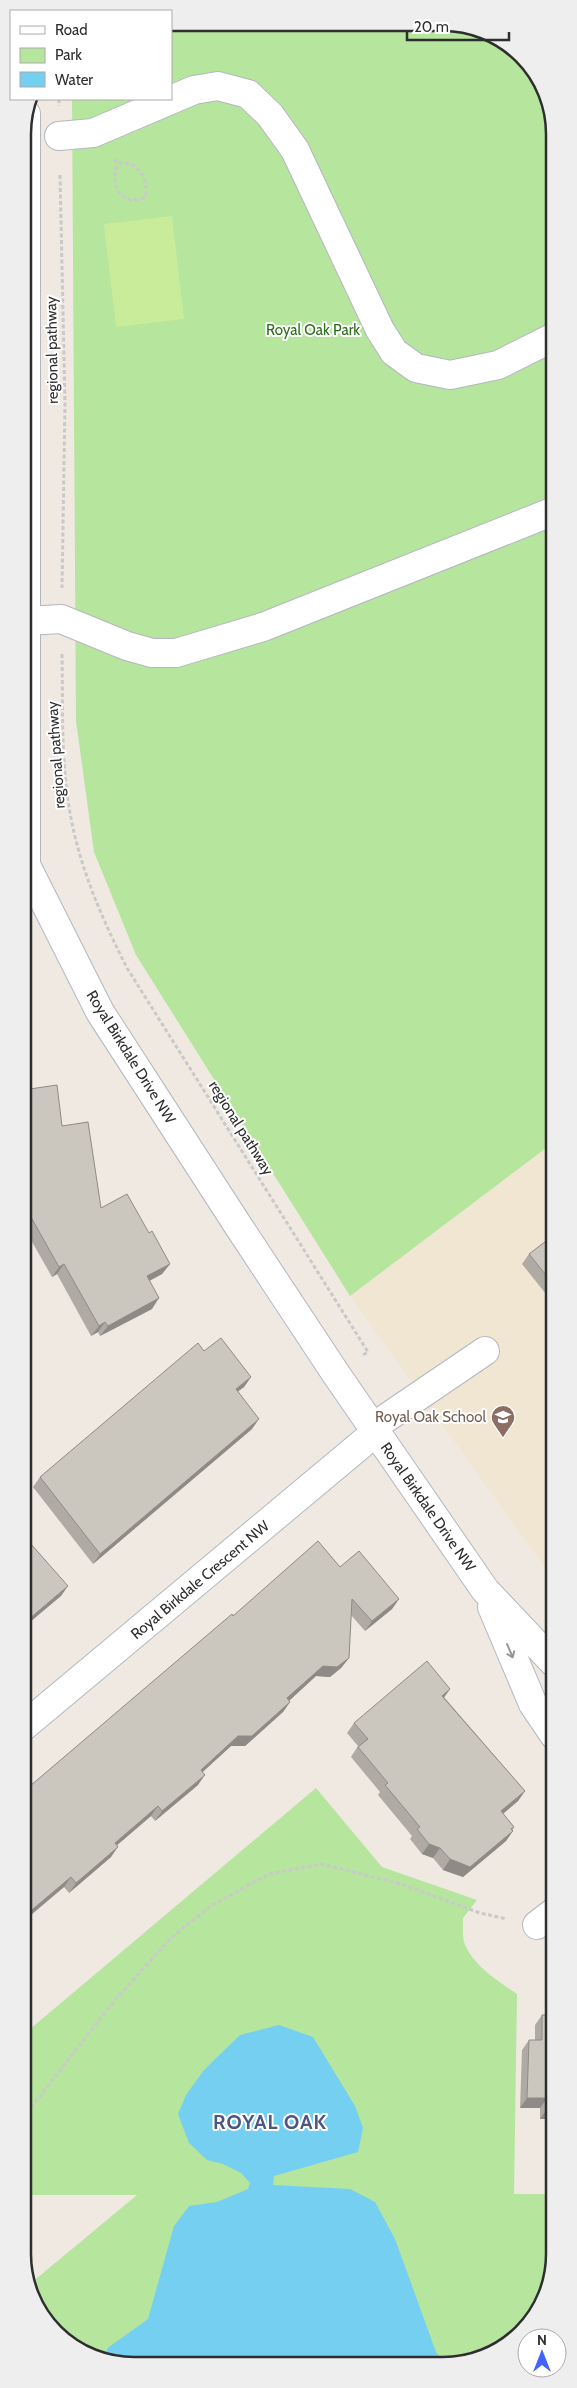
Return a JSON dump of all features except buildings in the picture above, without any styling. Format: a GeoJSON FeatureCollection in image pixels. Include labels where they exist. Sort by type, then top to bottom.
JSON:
{"type":"FeatureCollection","features":[{"type":"Feature","properties":{"kind":"street"},"geometry":{"type":"LineString","coordinates":[[172,99],[194,90],[218,86],[248,94],[270,115],[295,150],[380,330],[394,352],[416,368],[450,375],[498,365],[546,341]]}},
{"type":"Feature","properties":{"kind":"street"},"geometry":{"type":"LineString","coordinates":[[59,136],[93,133],[171,100]]}},
{"type":"Feature","properties":{"kind":"street"},"geometry":{"type":"LineString","coordinates":[[31,621],[61,619],[144,651],[176,653],[263,627],[546,514]]}},
{"type":"Feature","properties":{"kind":"street","name":"Royal Birkdale Drive NW"},"geometry":{"type":"LineString","coordinates":[[31,879],[100,1012],[336,1374],[485,1590],[546,1655]]}},
{"type":"Feature","properties":{"kind":"street","name":"Royal Birkdale Crescent NW"},"geometry":{"type":"LineString","coordinates":[[31,1720],[374,1430],[485,1351]]}},
{"type":"Feature","properties":{"kind":"street","name":"Royal Birkdale Drive NW"},"geometry":{"type":"LineString","coordinates":[[485,1590],[533,1704],[546,1723]]}},
{"type":"Feature","properties":{"kind":"path","name":"regional pathway"},"geometry":{"type":"LineString","coordinates":[[59,100],[65,403],[61,619],[64,757],[68,800],[77,844],[106,928],[127,968],[368,1352],[336,1374]]}},
{"type":"Feature","properties":{"kind":"path"},"geometry":{"type":"LineString","coordinates":[[93,133],[117,162],[137,168],[146,185],[147,193],[144,198],[132,201],[118,193],[114,186],[117,162]]}},
{"type":"Feature","properties":{"kind":"path"},"geometry":{"type":"LineString","coordinates":[[31,2109],[114,2001],[172,1937],[212,1905],[269,1874],[322,1864],[401,1884],[480,1913],[546,1919]]}},
{"type":"Feature","properties":{"kind":"shaded area","name":"Royal Oak School"},"geometry":{"type":"Polygon","coordinates":[[[546,1148],[546,1569],[350,1296],[546,1148]]]}},
{"type":"Feature","properties":{"kind":"green space","name":"Royal Oak Park"},"geometry":{"type":"Polygon","coordinates":[[[172,31],[450,31],[476,37],[494,45],[516,61],[528,77],[538,95],[545,121],[546,134],[546,1148],[350,1296],[136,955],[94,852],[76,721],[72,100],[172,100],[172,31]]]}},
{"type":"Feature","properties":{"kind":"green space"},"geometry":{"type":"Polygon","coordinates":[[[172,216],[184,319],[116,327],[104,224],[172,216]]]}},
{"type":"Feature","properties":{"kind":"green space"},"geometry":{"type":"Polygon","coordinates":[[[316,1788],[382,1867],[477,1900],[463,1918],[465,1945],[481,1967],[517,1994],[514,2194],[546,2194],[546,2261],[538,2293],[516,2327],[500,2339],[476,2351],[443,2357],[134,2357],[114,2355],[89,2346],[61,2327],[42,2299],[35,2280],[137,2195],[31,2195],[31,2028],[316,1788]]]}},
{"type":"Feature","properties":{"kind":"water"},"geometry":{"type":"Polygon","coordinates":[[[279,2025],[313,2037],[355,2106],[363,2128],[358,2152],[274,2176],[273,2185],[350,2189],[375,2202],[395,2239],[439,2357],[134,2357],[105,2352],[109,2347],[148,2319],[174,2226],[189,2206],[217,2202],[248,2189],[250,2183],[241,2173],[223,2164],[207,2160],[189,2143],[178,2114],[186,2095],[204,2070],[240,2035],[279,2025]]]}},
{"type":"Feature","properties":{"kind":"place","name":"Royal Oak School"},"geometry":{"type":"Point","coordinates":[503,1438]}},
{"type":"Feature","properties":{"kind":"district","name":"ROYAL OAK"},"geometry":{"type":"Point","coordinates":[270,2122]}}]}
